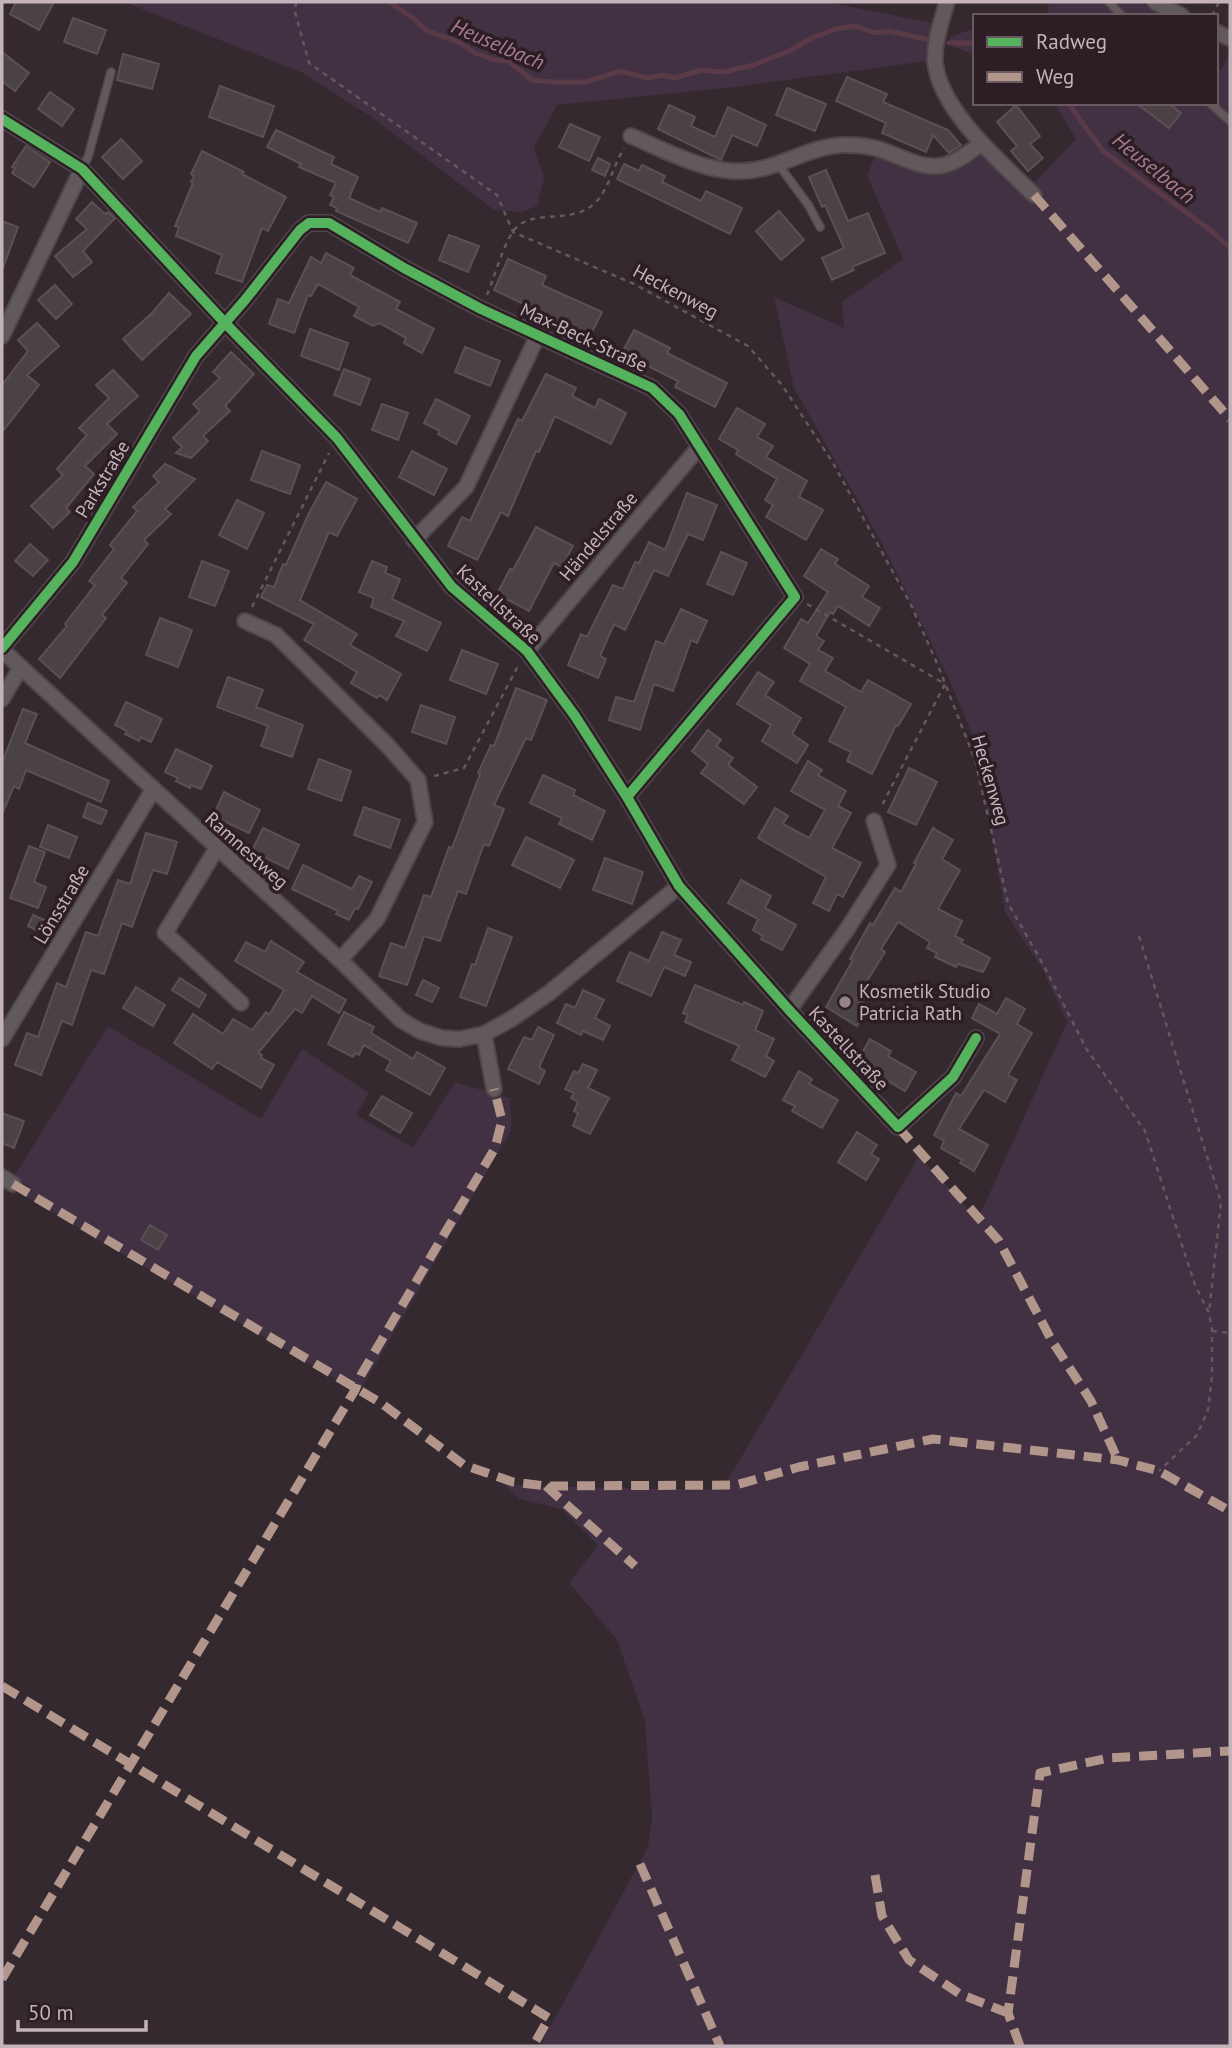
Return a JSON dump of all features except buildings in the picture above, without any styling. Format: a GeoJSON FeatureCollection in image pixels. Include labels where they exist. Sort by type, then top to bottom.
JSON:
{"type":"FeatureCollection","features":[{"type":"Feature","properties":{"kind":"street"},"geometry":{"type":"LineString","coordinates":[[947,2],[935,51],[935,63],[941,83],[951,102],[982,143],[1034,195]]}},
{"type":"Feature","properties":{"kind":"street"},"geometry":{"type":"LineString","coordinates":[[1155,2],[1178,14]]}},
{"type":"Feature","properties":{"kind":"street","name":"Kastellstraße"},"geometry":{"type":"LineString","coordinates":[[2,119],[82,169],[225,323],[337,438],[452,587],[527,651],[575,716],[679,886],[789,1010],[898,1126],[953,1077],[976,1038]]}},
{"type":"Feature","properties":{"kind":"street"},"geometry":{"type":"LineString","coordinates":[[631,136],[694,163],[714,169],[741,172],[763,169],[813,149],[835,145],[878,149],[934,167],[947,165],[982,143]]}},
{"type":"Feature","properties":{"kind":"street"},"geometry":{"type":"LineString","coordinates":[[2,336],[82,169]]}},
{"type":"Feature","properties":{"kind":"street","name":"Max-Beck-Straße"},"geometry":{"type":"LineString","coordinates":[[225,323],[300,230],[309,223],[328,223],[481,309],[652,388],[679,414],[795,597]]}},
{"type":"Feature","properties":{"kind":"street","name":"Parkstraße"},"geometry":{"type":"LineString","coordinates":[[2,649],[73,562],[196,356],[225,323]]}},
{"type":"Feature","properties":{"kind":"street"},"geometry":{"type":"LineString","coordinates":[[414,540],[466,487],[538,335]]}},
{"type":"Feature","properties":{"kind":"street","name":"Händelstraße"},"geometry":{"type":"LineString","coordinates":[[527,651],[700,446]]}},
{"type":"Feature","properties":{"kind":"street"},"geometry":{"type":"LineString","coordinates":[[627,797],[795,597]]}},
{"type":"Feature","properties":{"kind":"street"},"geometry":{"type":"LineString","coordinates":[[245,621],[275,635],[388,746],[418,780],[425,822],[377,919],[340,960]]}},
{"type":"Feature","properties":{"kind":"street","name":"Ramnestweg"},"geometry":{"type":"LineString","coordinates":[[2,649],[340,960],[401,1020],[421,1031],[442,1038],[460,1039],[484,1034],[513,1018],[549,993],[679,886]]}},
{"type":"Feature","properties":{"kind":"street"},"geometry":{"type":"LineString","coordinates":[[2,699],[20,667]]}},
{"type":"Feature","properties":{"kind":"street","name":"Lönsstraße"},"geometry":{"type":"LineString","coordinates":[[2,1039],[153,790]]}},
{"type":"Feature","properties":{"kind":"street"},"geometry":{"type":"LineString","coordinates":[[789,1010],[848,928],[888,865],[874,821]]}},
{"type":"Feature","properties":{"kind":"street"},"geometry":{"type":"LineString","coordinates":[[217,848],[165,933],[241,1003]]}},
{"type":"Feature","properties":{"kind":"street"},"geometry":{"type":"LineString","coordinates":[[484,1034],[494,1089]]}},
{"type":"Feature","properties":{"kind":"lane"},"geometry":{"type":"LineString","coordinates":[[82,169],[111,72]]}},
{"type":"Feature","properties":{"kind":"lane"},"geometry":{"type":"LineString","coordinates":[[1212,105],[1230,121]]}},
{"type":"Feature","properties":{"kind":"lane"},"geometry":{"type":"LineString","coordinates":[[778,163],[820,227]]}},
{"type":"Feature","properties":{"kind":"path"},"geometry":{"type":"LineString","coordinates":[[296,2],[295,12],[309,63],[497,195],[513,232]]}},
{"type":"Feature","properties":{"kind":"path"},"geometry":{"type":"LineString","coordinates":[[481,309],[513,232],[523,222],[584,211],[604,192],[618,157]]}},
{"type":"Feature","properties":{"kind":"path"},"geometry":{"type":"LineString","coordinates":[[245,621],[337,438]]}},
{"type":"Feature","properties":{"kind":"path"},"geometry":{"type":"LineString","coordinates":[[795,597],[945,684],[874,821]]}},
{"type":"Feature","properties":{"kind":"path"},"geometry":{"type":"LineString","coordinates":[[418,780],[464,768],[527,651]]}},
{"type":"Feature","properties":{"kind":"path"},"geometry":{"type":"LineString","coordinates":[[1139,936],[1221,1202],[1209,1313]]}},
{"type":"Feature","properties":{"kind":"path"},"geometry":{"type":"LineString","coordinates":[[1212,1331],[1230,1333]]}},
{"type":"Feature","properties":{"kind":"shaded area"},"geometry":{"type":"Polygon","coordinates":[[[124,2],[827,2],[937,24],[927,61],[734,87],[557,105],[534,148],[544,178],[537,206],[522,212],[494,210],[373,118],[303,73],[124,2]]]}},
{"type":"Feature","properties":{"kind":"shaded area"},"geometry":{"type":"Polygon","coordinates":[[[1049,2],[1140,2],[1161,14],[1047,14],[1049,2]]]}},
{"type":"Feature","properties":{"kind":"shaded area"},"geometry":{"type":"Polygon","coordinates":[[[973,29],[973,54],[951,46],[950,37],[973,29]]]}},
{"type":"Feature","properties":{"kind":"shaded area"},"geometry":{"type":"Polygon","coordinates":[[[1230,53],[1230,2046],[540,2046],[648,1847],[652,1817],[645,1721],[617,1640],[569,1583],[598,1545],[562,1509],[520,1499],[501,1482],[527,1486],[722,1490],[919,1156],[978,1219],[1067,1022],[1043,970],[1005,912],[977,746],[950,681],[879,538],[794,388],[774,297],[844,328],[842,302],[903,259],[867,175],[876,154],[916,168],[947,171],[965,166],[987,154],[1023,190],[1034,183],[1076,139],[1055,105],[1218,105],[1218,69],[1221,70],[1230,53]]]}},
{"type":"Feature","properties":{"kind":"shaded area"},"geometry":{"type":"Polygon","coordinates":[[[108,1026],[261,1119],[302,1049],[369,1093],[356,1115],[413,1148],[455,1082],[510,1098],[511,1130],[359,1393],[26,1197],[31,1188],[13,1178],[108,1026]]]}},
{"type":"Feature","properties":{"kind":"waterway","name":"Heuselbach"},"geometry":{"type":"LineString","coordinates":[[389,2],[427,31],[459,42],[475,53],[508,61],[532,80],[553,82],[585,82],[621,71],[647,78],[663,75],[675,78],[701,70],[723,72],[754,65],[789,51],[814,37],[855,26],[875,33],[889,31],[929,40]]}},
{"type":"Feature","properties":{"kind":"waterway","name":"Heuselbach"},"geometry":{"type":"LineString","coordinates":[[949,43],[973,43]]}},
{"type":"Feature","properties":{"kind":"waterway","name":"Heuselbach"},"geometry":{"type":"LineString","coordinates":[[1069,105],[1103,151],[1214,233],[1230,248]]}},
{"type":"Feature","properties":{"kind":"marked path"},"geometry":{"type":"LineString","coordinates":[[1034,195],[1230,419]]}},
{"type":"Feature","properties":{"kind":"marked path"},"geometry":{"type":"LineString","coordinates":[[2,1979],[355,1390],[361,1375],[495,1148],[502,1120],[494,1089]]}},
{"type":"Feature","properties":{"kind":"marked path"},"geometry":{"type":"LineString","coordinates":[[898,1127],[999,1241],[1052,1341],[1091,1401],[1118,1460]]}},
{"type":"Feature","properties":{"kind":"marked path"},"geometry":{"type":"LineString","coordinates":[[13,1184],[381,1403],[464,1465],[513,1482],[546,1486],[736,1485],[799,1467],[933,1439],[1118,1460],[1159,1471],[1230,1511]]}},
{"type":"Feature","properties":{"kind":"marked path"},"geometry":{"type":"LineString","coordinates":[[546,1486],[635,1566]]}},
{"type":"Feature","properties":{"kind":"marked path"},"geometry":{"type":"LineString","coordinates":[[2,1686],[549,2018],[533,2046]]}},
{"type":"Feature","properties":{"kind":"marked path"},"geometry":{"type":"LineString","coordinates":[[1020,2046],[1008,2013],[1040,1773],[1108,1758],[1230,1751]]}},
{"type":"Feature","properties":{"kind":"marked path"},"geometry":{"type":"LineString","coordinates":[[640,1864],[720,2046]]}},
{"type":"Feature","properties":{"kind":"marked path"},"geometry":{"type":"LineString","coordinates":[[875,1875],[882,1916],[909,1960],[960,1994],[1008,2013]]}},
{"type":"Feature","properties":{"kind":"cycle path"},"geometry":{"type":"LineString","coordinates":[[2,119],[82,169],[225,323],[337,438],[452,587],[527,651],[575,716],[679,886],[898,1127],[953,1077],[976,1038]]}},
{"type":"Feature","properties":{"kind":"cycle path"},"geometry":{"type":"LineString","coordinates":[[2,648],[73,562],[196,356],[245,300],[300,230],[309,223],[329,223],[404,268],[481,309],[652,388],[679,414],[795,597],[627,797]]}},
{"type":"Feature","properties":{"kind":"place","name":"Kosmetik Studio Patricia Rath"},"geometry":{"type":"Point","coordinates":[845,1002]}}]}
